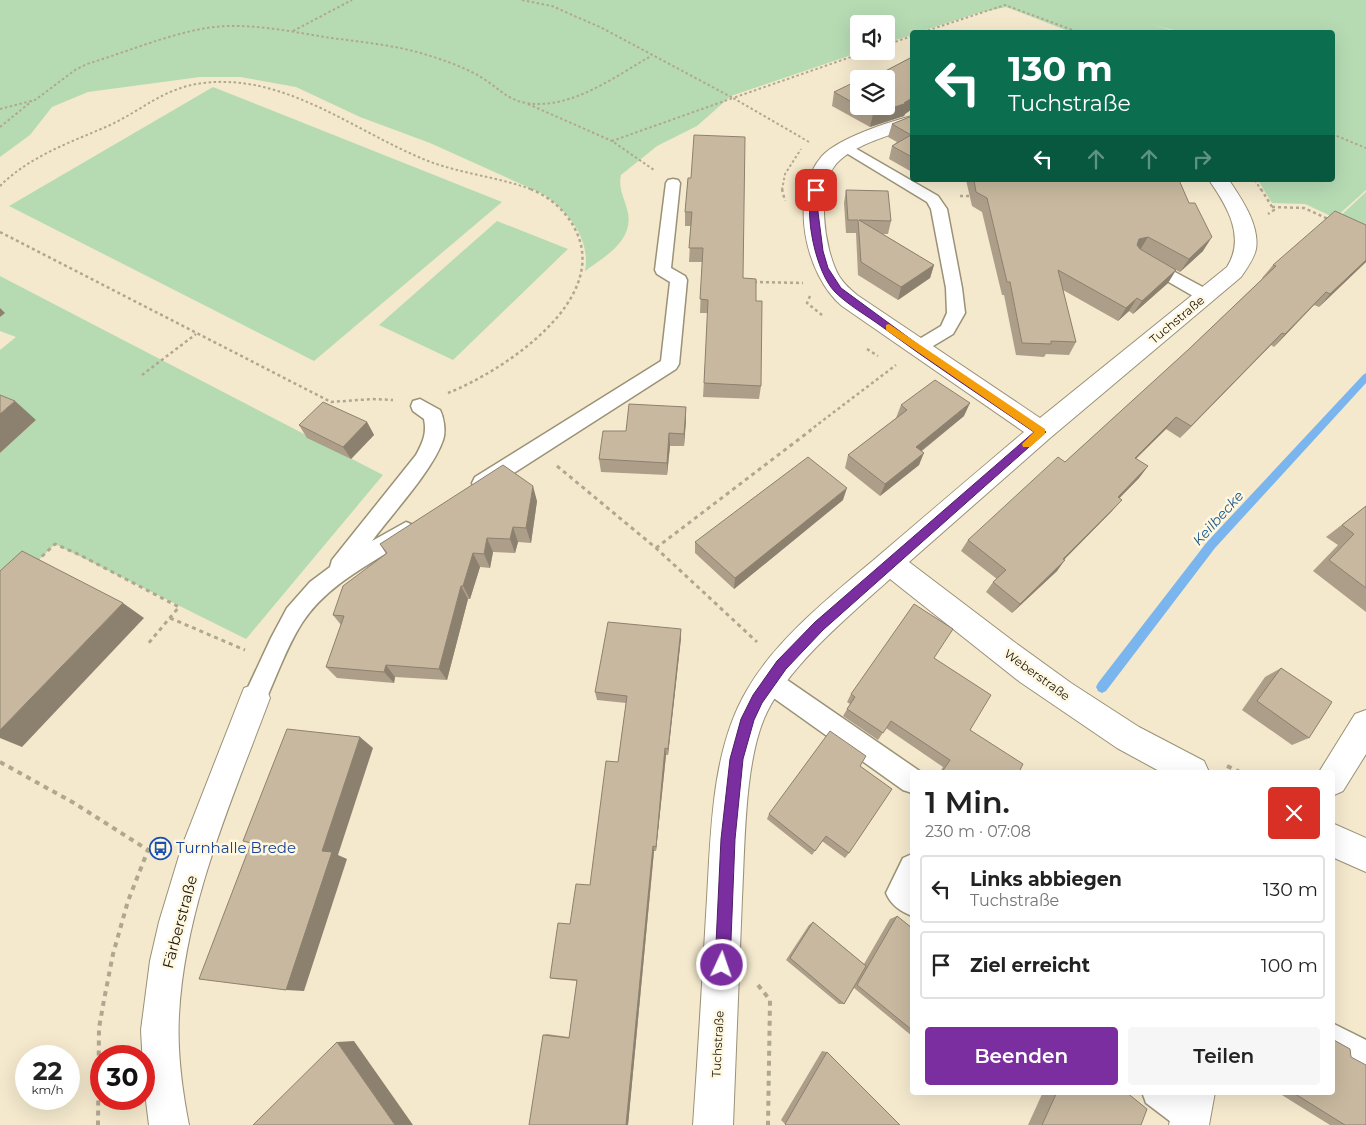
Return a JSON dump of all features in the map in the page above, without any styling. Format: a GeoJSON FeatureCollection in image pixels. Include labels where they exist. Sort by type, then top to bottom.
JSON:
{"type":"FeatureCollection","features":[{"type":"Feature","properties":{"kind":"street"},"geometry":{"type":"LineString","coordinates":[[910,122],[833,156],[823,169],[816,190],[814,212],[819,251],[824,268],[833,284],[846,296],[917,348],[1041,432]]}},
{"type":"Feature","properties":{"kind":"street","name":"Tuchstraße"},"geometry":{"type":"LineString","coordinates":[[713,1125],[728,839],[737,759],[748,719],[775,673],[828,617],[1041,432],[1234,272],[1242,259],[1246,246],[1245,232],[1234,205],[1219,182]]}},
{"type":"Feature","properties":{"kind":"street","name":"Weberstraße"},"geometry":{"type":"LineString","coordinates":[[890,563],[972,628],[1083,708],[1120,733],[1188,770]]}},
{"type":"Feature","properties":{"kind":"street","name":"Färberstraße"},"geometry":{"type":"LineString","coordinates":[[168,1125],[161,1057],[162,1002],[171,942],[208,824],[255,698]]}},
{"type":"Feature","properties":{"kind":"street"},"geometry":{"type":"LineString","coordinates":[[1335,775],[1366,725]]}},
{"type":"Feature","properties":{"kind":"street"},"geometry":{"type":"LineString","coordinates":[[1335,841],[1366,855]]}},
{"type":"Feature","properties":{"kind":"lane"},"geometry":{"type":"LineString","coordinates":[[848,148],[933,199],[939,209],[954,288],[956,313],[947,330],[917,348]]}},
{"type":"Feature","properties":{"kind":"lane"},"geometry":{"type":"LineString","coordinates":[[464,494],[670,364],[679,280],[664,270],[673,183]]}},
{"type":"Feature","properties":{"kind":"lane"},"geometry":{"type":"LineString","coordinates":[[1139,258],[1206,296]]}},
{"type":"Feature","properties":{"kind":"lane"},"geometry":{"type":"LineString","coordinates":[[331,578],[422,460],[434,439],[435,425],[433,415],[420,406]]}},
{"type":"Feature","properties":{"kind":"lane"},"geometry":{"type":"LineString","coordinates":[[255,698],[296,614],[311,596],[331,578],[424,520]]}},
{"type":"Feature","properties":{"kind":"lane"},"geometry":{"type":"LineString","coordinates":[[775,673],[910,778]]}},
{"type":"Feature","properties":{"kind":"lane"},"geometry":{"type":"LineString","coordinates":[[910,870],[899,893],[910,901]]}},
{"type":"Feature","properties":{"kind":"lane"},"geometry":{"type":"LineString","coordinates":[[1335,1039],[1366,1057]]}},
{"type":"Feature","properties":{"kind":"lane"},"geometry":{"type":"LineString","coordinates":[[1163,1095],[1192,1112]]}},
{"type":"Feature","properties":{"kind":"path"},"geometry":{"type":"LineString","coordinates":[[292,31],[352,0]]}},
{"type":"Feature","properties":{"kind":"path"},"geometry":{"type":"LineString","coordinates":[[522,0],[552,6],[602,28],[651,56],[733,98],[809,142]]}},
{"type":"Feature","properties":{"kind":"path"},"geometry":{"type":"LineString","coordinates":[[929,30],[1005,4],[1073,30]]}},
{"type":"Feature","properties":{"kind":"path"},"geometry":{"type":"LineString","coordinates":[[0,127],[81,66],[184,33],[210,28],[241,26],[368,42],[424,54],[464,69],[484,79],[503,95],[526,103],[612,141],[673,183]]}},
{"type":"Feature","properties":{"kind":"path"},"geometry":{"type":"LineString","coordinates":[[895,42],[910,37]]}},
{"type":"Feature","properties":{"kind":"path"},"geometry":{"type":"LineString","coordinates":[[526,103],[561,102],[597,87],[651,56]]}},
{"type":"Feature","properties":{"kind":"path"},"geometry":{"type":"LineString","coordinates":[[612,141],[850,57]]}},
{"type":"Feature","properties":{"kind":"path"},"geometry":{"type":"LineString","coordinates":[[0,186],[32,160],[114,123],[158,96],[199,83],[240,81],[268,86],[298,96],[382,141],[426,160],[461,172],[520,185],[543,195],[565,214],[578,233],[584,260],[579,283],[551,322],[502,366],[476,381],[434,398],[420,406],[400,401],[373,399],[331,402],[0,232]]}},
{"type":"Feature","properties":{"kind":"path"},"geometry":{"type":"LineString","coordinates":[[0,109],[35,100]]}},
{"type":"Feature","properties":{"kind":"path"},"geometry":{"type":"LineString","coordinates":[[1335,135],[1366,148]]}},
{"type":"Feature","properties":{"kind":"path"},"geometry":{"type":"LineString","coordinates":[[1256,182],[1272,206]]}},
{"type":"Feature","properties":{"kind":"path"},"geometry":{"type":"LineString","coordinates":[[924,195],[983,197]]}},
{"type":"Feature","properties":{"kind":"path"},"geometry":{"type":"LineString","coordinates":[[1234,205],[1304,208],[1330,220]]}},
{"type":"Feature","properties":{"kind":"path"},"geometry":{"type":"LineString","coordinates":[[753,282],[833,284]]}},
{"type":"Feature","properties":{"kind":"path"},"geometry":{"type":"LineString","coordinates":[[142,374],[196,334]]}},
{"type":"Feature","properties":{"kind":"path"},"geometry":{"type":"LineString","coordinates":[[656,548],[917,348]]}},
{"type":"Feature","properties":{"kind":"path"},"geometry":{"type":"LineString","coordinates":[[536,449],[656,548],[775,673]]}},
{"type":"Feature","properties":{"kind":"path"},"geometry":{"type":"LineString","coordinates":[[34,564],[55,544],[90,560],[179,607],[147,645]]}},
{"type":"Feature","properties":{"kind":"path"},"geometry":{"type":"LineString","coordinates":[[0,762],[74,803],[148,850],[128,901],[113,954],[104,1000],[99,1028],[98,1125]]}},
{"type":"Feature","properties":{"kind":"green space"},"geometry":{"type":"Polygon","coordinates":[[[0,0],[1366,0],[1366,190],[1335,218],[1305,204],[1272,203],[1259,182],[1335,182],[1335,30],[1173,30],[1150,24],[1171,30],[1066,30],[1006,7],[978,13],[925,30],[910,30],[910,36],[895,40],[895,15],[850,15],[850,55],[731,96],[697,126],[657,146],[621,175],[621,188],[629,220],[627,229],[623,238],[610,253],[585,271],[586,259],[584,248],[576,227],[561,209],[543,194],[430,143],[360,117],[296,87],[240,77],[200,77],[88,92],[52,107],[30,135],[0,157],[0,0]]]}},
{"type":"Feature","properties":{"kind":"green space"},"geometry":{"type":"Polygon","coordinates":[[[213,87],[502,202],[314,361],[9,206],[213,87]]]}},
{"type":"Feature","properties":{"kind":"green space"},"geometry":{"type":"Polygon","coordinates":[[[1366,192],[1366,232],[1337,219],[1366,192]]]}},
{"type":"Feature","properties":{"kind":"green space"},"geometry":{"type":"Polygon","coordinates":[[[497,221],[568,249],[453,360],[379,325],[497,221]]]}},
{"type":"Feature","properties":{"kind":"green space"},"geometry":{"type":"Polygon","coordinates":[[[0,276],[383,475],[246,639],[55,544],[0,598],[0,453],[36,420],[0,407],[0,350],[16,337],[0,331],[0,317],[4,313],[0,312],[0,276]]]}},
{"type":"Feature","properties":{"kind":"building"},"geometry":{"type":"Polygon","coordinates":[[[910,58],[910,99],[904,103],[907,103],[895,107],[895,70],[887,70],[910,58]]]}},
{"type":"Feature","properties":{"kind":"building"},"geometry":{"type":"Polygon","coordinates":[[[850,84],[850,101],[834,92],[850,84]]]}},
{"type":"Feature","properties":{"kind":"building"},"geometry":{"type":"Polygon","coordinates":[[[910,117],[910,134],[892,124],[910,117]]]}},
{"type":"Feature","properties":{"kind":"building"},"geometry":{"type":"Polygon","coordinates":[[[694,135],[745,137],[743,278],[756,279],[756,301],[762,301],[761,386],[704,383],[708,300],[700,299],[703,248],[689,248],[692,212],[685,212],[688,178],[691,178],[694,135]]]}},
{"type":"Feature","properties":{"kind":"building"},"geometry":{"type":"Polygon","coordinates":[[[910,136],[910,156],[892,146],[910,136]]]}},
{"type":"Feature","properties":{"kind":"building"},"geometry":{"type":"Polygon","coordinates":[[[974,182],[1180,182],[1189,203],[1195,203],[1212,237],[1189,259],[1148,237],[1139,239],[1137,245],[1140,249],[1176,270],[1142,301],[1137,298],[1126,308],[1058,270],[1076,342],[1051,341],[1051,344],[1022,343],[1010,282],[1007,282],[987,198],[976,192],[974,182]]]}},
{"type":"Feature","properties":{"kind":"building"},"geometry":{"type":"Polygon","coordinates":[[[846,190],[888,191],[891,221],[859,220],[934,265],[901,287],[861,262],[858,220],[848,220],[846,190]]]}},
{"type":"Feature","properties":{"kind":"building"},"geometry":{"type":"Polygon","coordinates":[[[1335,211],[1366,225],[1366,260],[1330,294],[1326,292],[1285,334],[1282,333],[1191,426],[1176,417],[1135,458],[1148,466],[1118,497],[1122,500],[1020,604],[993,582],[1006,570],[968,540],[1058,457],[1065,462],[1189,349],[1276,266],[1273,265],[1335,211]]]}},
{"type":"Feature","properties":{"kind":"building"},"geometry":{"type":"Polygon","coordinates":[[[935,380],[970,403],[916,447],[924,453],[885,484],[848,455],[907,410],[901,405],[935,380]]]}},
{"type":"Feature","properties":{"kind":"building"},"geometry":{"type":"Polygon","coordinates":[[[0,395],[15,401],[0,414],[0,395]]]}},
{"type":"Feature","properties":{"kind":"building"},"geometry":{"type":"Polygon","coordinates":[[[323,402],[367,422],[343,447],[299,425],[323,402]]]}},
{"type":"Feature","properties":{"kind":"building"},"geometry":{"type":"Polygon","coordinates":[[[629,404],[686,407],[684,434],[669,433],[667,463],[599,459],[603,431],[626,431],[629,404]]]}},
{"type":"Feature","properties":{"kind":"building"},"geometry":{"type":"Polygon","coordinates":[[[808,457],[847,488],[735,578],[695,542],[808,457]]]}},
{"type":"Feature","properties":{"kind":"building"},"geometry":{"type":"Polygon","coordinates":[[[503,465],[533,486],[526,528],[513,527],[510,539],[487,538],[484,554],[473,553],[463,586],[461,586],[439,669],[386,665],[384,672],[326,667],[344,616],[333,615],[343,586],[387,553],[380,544],[503,465]]]}},
{"type":"Feature","properties":{"kind":"building"},"geometry":{"type":"Polygon","coordinates":[[[1366,506],[1366,588],[1329,560],[1354,534],[1342,525],[1366,506]]]}},
{"type":"Feature","properties":{"kind":"building"},"geometry":{"type":"Polygon","coordinates":[[[22,551],[123,603],[0,730],[0,571],[22,551]]]}},
{"type":"Feature","properties":{"kind":"building"},"geometry":{"type":"Polygon","coordinates":[[[914,604],[953,629],[934,658],[991,695],[970,730],[1023,764],[1020,770],[943,770],[950,760],[891,721],[883,733],[847,709],[855,697],[851,694],[914,604]]]}},
{"type":"Feature","properties":{"kind":"building"},"geometry":{"type":"Polygon","coordinates":[[[608,622],[681,629],[668,749],[665,748],[656,847],[653,846],[626,1125],[529,1125],[543,1035],[569,1038],[577,980],[550,978],[558,923],[570,924],[576,884],[590,885],[606,761],[618,762],[627,696],[595,692],[608,622]]]}},
{"type":"Feature","properties":{"kind":"building"},"geometry":{"type":"Polygon","coordinates":[[[1281,668],[1332,702],[1309,738],[1257,701],[1281,668]]]}},
{"type":"Feature","properties":{"kind":"building"},"geometry":{"type":"Polygon","coordinates":[[[287,729],[360,737],[322,851],[332,852],[286,990],[199,979],[251,843],[243,841],[287,729]]]}},
{"type":"Feature","properties":{"kind":"building"},"geometry":{"type":"Polygon","coordinates":[[[830,731],[866,756],[860,766],[892,789],[849,853],[826,836],[815,851],[769,814],[830,731]]]}},
{"type":"Feature","properties":{"kind":"building"},"geometry":{"type":"Polygon","coordinates":[[[897,916],[910,926],[910,1028],[857,985],[897,916]]]}},
{"type":"Feature","properties":{"kind":"building"},"geometry":{"type":"Polygon","coordinates":[[[813,922],[866,966],[844,1004],[790,958],[813,922]]]}},
{"type":"Feature","properties":{"kind":"building"},"geometry":{"type":"Polygon","coordinates":[[[1335,1041],[1350,1049],[1351,1057],[1366,1065],[1366,1125],[1345,1125],[1297,1095],[1335,1095],[1335,1041]]]}},
{"type":"Feature","properties":{"kind":"building"},"geometry":{"type":"Polygon","coordinates":[[[337,1042],[395,1125],[253,1125],[337,1042]]]}},
{"type":"Feature","properties":{"kind":"building"},"geometry":{"type":"Polygon","coordinates":[[[827,1052],[900,1125],[785,1124],[827,1052]]]}},
{"type":"Feature","properties":{"kind":"building"},"geometry":{"type":"Polygon","coordinates":[[[1056,1095],[1130,1095],[1147,1109],[1141,1125],[1042,1125],[1056,1095]]]}},
{"type":"Feature","properties":{"kind":"waterway","name":"Keilbecke"},"geometry":{"type":"LineString","coordinates":[[1102,687],[1211,545],[1366,377]]}},
{"type":"Feature","properties":{"kind":"slow traffic"},"geometry":{"type":"LineString","coordinates":[[889,328],[1041,432],[1027,444]]}},
{"type":"Feature","properties":{"kind":"place","name":"Turnhalle Brede"},"geometry":{"type":"Point","coordinates":[160,848]}},
{"type":"Feature","properties":{"kind":"route"},"geometry":{"type":"LineString","coordinates":[[722,965],[728,839],[733,788],[741,740],[748,719],[758,699],[781,665],[807,637],[842,604],[1041,432],[917,348],[838,290],[824,268],[819,251],[814,212],[816,190]]}}]}
